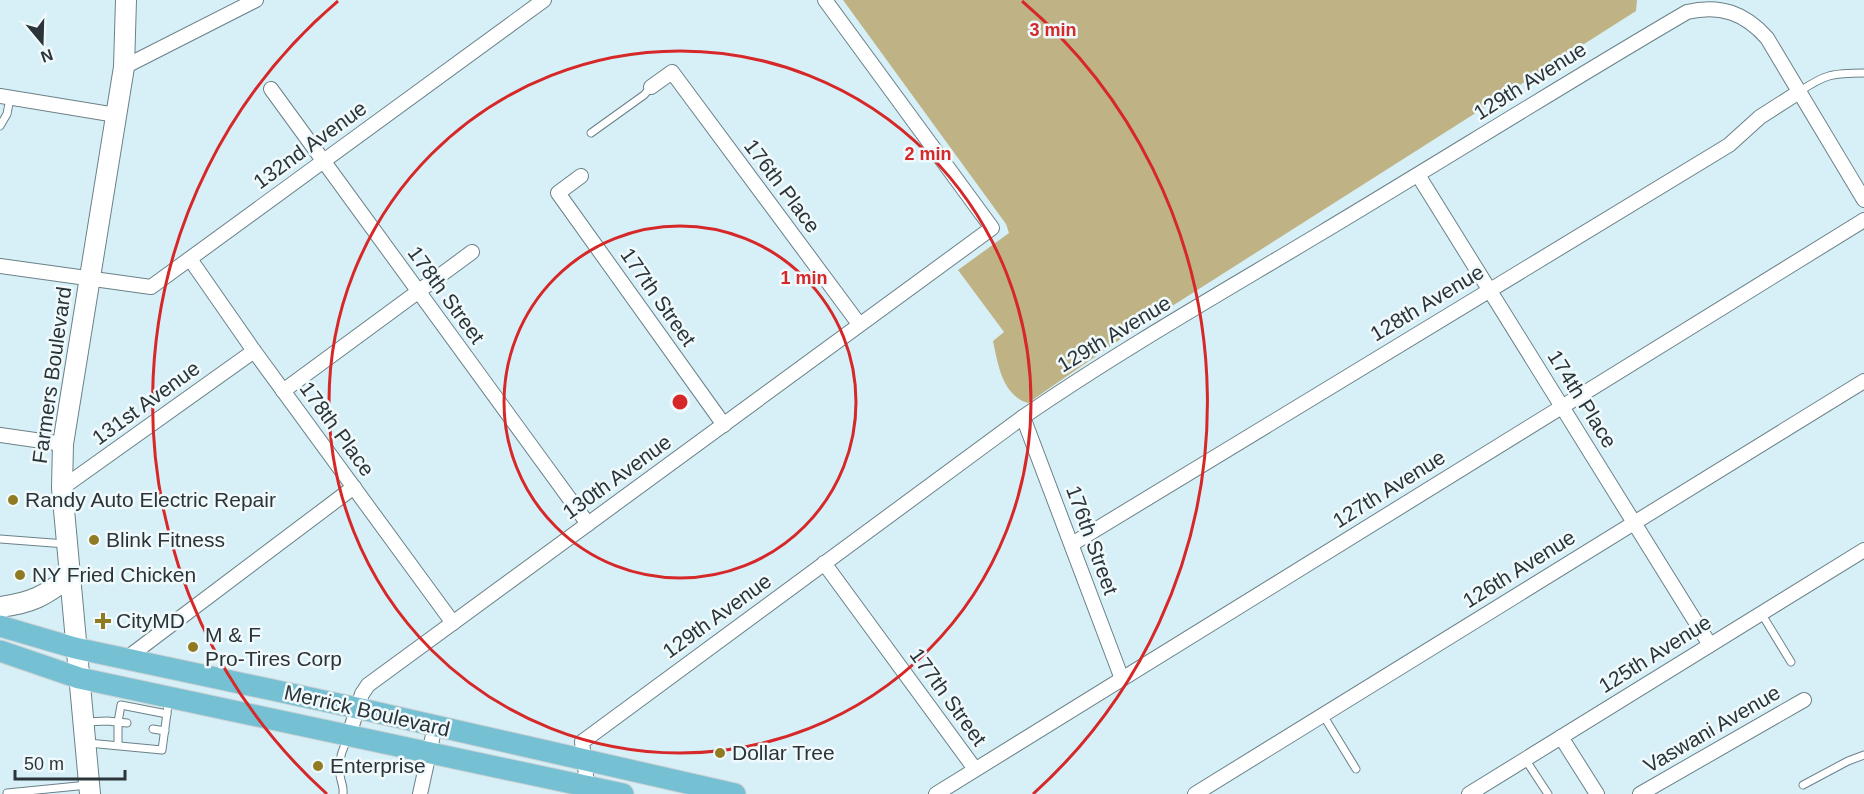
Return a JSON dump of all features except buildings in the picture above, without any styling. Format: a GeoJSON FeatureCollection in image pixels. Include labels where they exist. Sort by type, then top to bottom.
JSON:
{"type":"FeatureCollection","features":[{"type":"Feature","properties":{"kind":"main road","name":"Farmers Boulevard"},"geometry":{"type":"LineString","coordinates":[[90,789],[66,544],[62,488],[63,444],[124,67],[126,0]]}},
{"type":"Feature","properties":{"kind":"main road"},"geometry":{"type":"LineString","coordinates":[[0,607],[19,605],[46,595],[69,577]]}},
{"type":"Feature","properties":{"kind":"main road","name":"Merrick Boulevard"},"geometry":{"type":"LineString","coordinates":[[0,626],[75,648],[357,708],[735,794]]}},
{"type":"Feature","properties":{"kind":"main road","name":"Merrick Boulevard"},"geometry":{"type":"LineString","coordinates":[[0,651],[168,705],[349,735],[587,790],[623,794]]}},
{"type":"Feature","properties":{"kind":"street"},"geometry":{"type":"LineString","coordinates":[[124,67],[256,0]]}},
{"type":"Feature","properties":{"kind":"street","name":"132nd Avenue"},"geometry":{"type":"LineString","coordinates":[[0,266],[151,287],[544,0]]}},
{"type":"Feature","properties":{"kind":"street","name":"130th Avenue"},"geometry":{"type":"LineString","coordinates":[[349,735],[362,694],[368,685],[992,228],[825,0]]}},
{"type":"Feature","properties":{"kind":"street","name":"129th Avenue"},"geometry":{"type":"LineString","coordinates":[[584,759],[582,742],[1023,417],[1082,377],[1418,175],[1578,75],[1687,12],[1717,9],[1755,24],[1767,38],[1799,92]]}},
{"type":"Feature","properties":{"kind":"street","name":"176th Place"},"geometry":{"type":"LineString","coordinates":[[651,87],[672,72],[859,324]]}},
{"type":"Feature","properties":{"kind":"street","name":"178th Street"},"geometry":{"type":"LineString","coordinates":[[272,90],[588,524]]}},
{"type":"Feature","properties":{"kind":"street"},"geometry":{"type":"LineString","coordinates":[[1799,92],[1864,200]]}},
{"type":"Feature","properties":{"kind":"street","name":"128th Avenue"},"geometry":{"type":"LineString","coordinates":[[1072,544],[1729,144],[1760,117],[1799,92]]}},
{"type":"Feature","properties":{"kind":"street"},"geometry":{"type":"LineString","coordinates":[[5,97],[116,115]]}},
{"type":"Feature","properties":{"kind":"street","name":"174th Place"},"geometry":{"type":"LineString","coordinates":[[1418,175],[1710,645]]}},
{"type":"Feature","properties":{"kind":"street","name":"177th Street"},"geometry":{"type":"LineString","coordinates":[[581,176],[558,193],[724,425]]}},
{"type":"Feature","properties":{"kind":"street","name":"127th Avenue"},"geometry":{"type":"LineString","coordinates":[[936,794],[1864,220]]}},
{"type":"Feature","properties":{"kind":"street"},"geometry":{"type":"LineString","coordinates":[[283,391],[472,252]]}},
{"type":"Feature","properties":{"kind":"street","name":"178th Place"},"geometry":{"type":"LineString","coordinates":[[190,259],[254,351],[453,623]]}},
{"type":"Feature","properties":{"kind":"street","name":"131st Avenue"},"geometry":{"type":"LineString","coordinates":[[62,488],[254,351]]}},
{"type":"Feature","properties":{"kind":"street","name":"126th Avenue"},"geometry":{"type":"LineString","coordinates":[[1196,794],[1864,381]]}},
{"type":"Feature","properties":{"kind":"street","name":"176th Street"},"geometry":{"type":"LineString","coordinates":[[1023,417],[1122,679]]}},
{"type":"Feature","properties":{"kind":"street"},"geometry":{"type":"LineString","coordinates":[[0,435],[63,444]]}},
{"type":"Feature","properties":{"kind":"street"},"geometry":{"type":"LineString","coordinates":[[128,658],[354,487]]}},
{"type":"Feature","properties":{"kind":"street","name":"125th Avenue"},"geometry":{"type":"LineString","coordinates":[[1469,794],[1864,550]]}},
{"type":"Feature","properties":{"kind":"street","name":"177th Street"},"geometry":{"type":"LineString","coordinates":[[824,563],[975,769]]}},
{"type":"Feature","properties":{"kind":"street","name":"Vaswani Avenue"},"geometry":{"type":"LineString","coordinates":[[1640,794],[1804,700]]}},
{"type":"Feature","properties":{"kind":"street"},"geometry":{"type":"LineString","coordinates":[[420,794],[435,726]]}},
{"type":"Feature","properties":{"kind":"street"},"geometry":{"type":"LineString","coordinates":[[1561,737],[1597,794]]}},
{"type":"Feature","properties":{"kind":"street"},"geometry":{"type":"LineString","coordinates":[[584,759],[587,790]]}},
{"type":"Feature","properties":{"kind":"lane"},"geometry":{"type":"LineString","coordinates":[[1799,92],[1821,77],[1838,73],[1864,73]]}},
{"type":"Feature","properties":{"kind":"lane"},"geometry":{"type":"LineString","coordinates":[[591,134],[644,95],[651,87]]}},
{"type":"Feature","properties":{"kind":"lane"},"geometry":{"type":"LineString","coordinates":[[0,126],[7,114],[5,97]]}},
{"type":"Feature","properties":{"kind":"lane"},"geometry":{"type":"LineString","coordinates":[[0,539],[66,544]]}},
{"type":"Feature","properties":{"kind":"lane"},"geometry":{"type":"LineString","coordinates":[[1761,613],[1791,662]]}},
{"type":"Feature","properties":{"kind":"lane"},"geometry":{"type":"LineString","coordinates":[[85,743],[162,750],[168,705],[121,705],[118,745]]}},
{"type":"Feature","properties":{"kind":"lane"},"geometry":{"type":"LineString","coordinates":[[1323,715],[1356,769]]}},
{"type":"Feature","properties":{"kind":"lane"},"geometry":{"type":"LineString","coordinates":[[83,722],[127,723]]}},
{"type":"Feature","properties":{"kind":"lane"},"geometry":{"type":"LineString","coordinates":[[153,729],[165,731]]}},
{"type":"Feature","properties":{"kind":"lane"},"geometry":{"type":"LineString","coordinates":[[343,794],[344,786],[339,774],[343,750],[349,735]]}},
{"type":"Feature","properties":{"kind":"lane"},"geometry":{"type":"LineString","coordinates":[[1803,785],[1864,755]]}},
{"type":"Feature","properties":{"kind":"lane"},"geometry":{"type":"LineString","coordinates":[[1525,759],[1548,794]]}},
{"type":"Feature","properties":{"kind":"lane"},"geometry":{"type":"LineString","coordinates":[[7,792],[90,789]]}},
{"type":"Feature","properties":{"kind":"shaded area"},"geometry":{"type":"Polygon","coordinates":[[[843,0],[1637,0],[1636,11],[1125,336],[1028,403],[1012,393],[999,369],[993,341],[1004,332],[958,270],[1009,233],[1006,224],[843,0]]]}},
{"type":"Feature","properties":{"kind":"place","name":"Randy Auto Electric Repair"},"geometry":{"type":"Point","coordinates":[13,500]}},
{"type":"Feature","properties":{"kind":"place","name":"Blink Fitness"},"geometry":{"type":"Point","coordinates":[94,540]}},
{"type":"Feature","properties":{"kind":"place","name":"NY Fried Chicken"},"geometry":{"type":"Point","coordinates":[20,575]}},
{"type":"Feature","properties":{"kind":"place","name":"CityMD"},"geometry":{"type":"Point","coordinates":[103,621]}},
{"type":"Feature","properties":{"kind":"place","name":"M & F Pro-Tires Corp"},"geometry":{"type":"Point","coordinates":[193,647]}},
{"type":"Feature","properties":{"kind":"place","name":"Dollar Tree"},"geometry":{"type":"Point","coordinates":[720,753]}},
{"type":"Feature","properties":{"kind":"place","name":"Enterprise"},"geometry":{"type":"Point","coordinates":[318,766]}}]}
